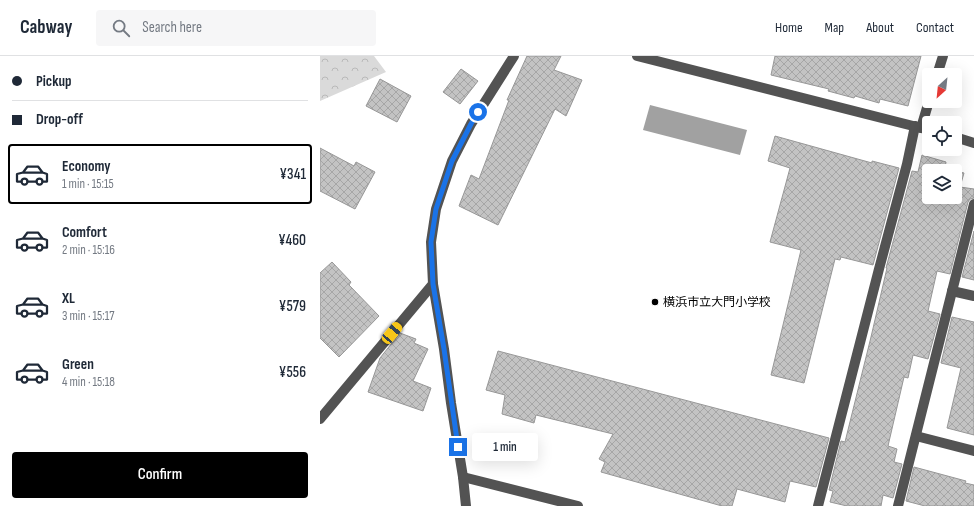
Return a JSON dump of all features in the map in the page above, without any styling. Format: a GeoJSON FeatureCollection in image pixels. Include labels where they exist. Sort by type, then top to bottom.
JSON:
{"type":"FeatureCollection","features":[{"type":"Feature","properties":{"kind":"street"},"geometry":{"type":"LineString","coordinates":[[466,506],[444,349],[433,284],[431,242],[436,209],[452,161],[471,124],[514,56]]}},
{"type":"Feature","properties":{"kind":"street"},"geometry":{"type":"LineString","coordinates":[[638,56],[922,128],[908,164],[877,277],[818,506]]}},
{"type":"Feature","properties":{"kind":"street"},"geometry":{"type":"LineString","coordinates":[[939,68],[943,56]]}},
{"type":"Feature","properties":{"kind":"street"},"geometry":{"type":"LineString","coordinates":[[962,139],[974,143]]}},
{"type":"Feature","properties":{"kind":"street"},"geometry":{"type":"LineString","coordinates":[[898,506],[974,204]]}},
{"type":"Feature","properties":{"kind":"street"},"geometry":{"type":"LineString","coordinates":[[320,419],[433,284]]}},
{"type":"Feature","properties":{"kind":"street"},"geometry":{"type":"LineString","coordinates":[[952,291],[974,296]]}},
{"type":"Feature","properties":{"kind":"street"},"geometry":{"type":"LineString","coordinates":[[916,436],[974,451]]}},
{"type":"Feature","properties":{"kind":"street"},"geometry":{"type":"LineString","coordinates":[[463,477],[578,506]]}},
{"type":"Feature","properties":{"kind":"green space"},"geometry":{"type":"Polygon","coordinates":[[[320,56],[374,56],[386,72],[320,101],[320,56]]]}},
{"type":"Feature","properties":{"kind":"shaded area"},"geometry":{"type":"Polygon","coordinates":[[[650,105],[747,130],[740,155],[643,130],[650,105]]]}},
{"type":"Feature","properties":{"kind":"building"},"geometry":{"type":"Polygon","coordinates":[[[527,56],[561,56],[554,70],[582,80],[566,116],[555,109],[498,225],[459,206],[471,175],[479,179],[509,100],[507,100],[527,56]]]}},
{"type":"Feature","properties":{"kind":"building"},"geometry":{"type":"Polygon","coordinates":[[[775,56],[921,56],[908,106],[880,99],[879,103],[855,96],[854,98],[828,91],[829,89],[771,75],[775,56]]]}},
{"type":"Feature","properties":{"kind":"building"},"geometry":{"type":"Polygon","coordinates":[[[461,69],[478,81],[460,104],[443,92],[461,69]]]}},
{"type":"Feature","properties":{"kind":"building"},"geometry":{"type":"Polygon","coordinates":[[[380,79],[411,96],[397,122],[366,106],[380,79]]]}},
{"type":"Feature","properties":{"kind":"building"},"geometry":{"type":"Polygon","coordinates":[[[775,136],[872,163],[872,161],[899,168],[873,265],[841,257],[840,260],[835,259],[804,383],[771,375],[801,250],[770,242],[790,168],[768,161],[775,136]]]}},
{"type":"Feature","properties":{"kind":"building"},"geometry":{"type":"Polygon","coordinates":[[[320,148],[354,166],[356,162],[375,172],[355,209],[320,191],[320,148]]]}},
{"type":"Feature","properties":{"kind":"building"},"geometry":{"type":"Polygon","coordinates":[[[922,155],[946,162],[946,164],[922,164],[922,204],[962,204],[962,187],[974,189],[974,198],[970,199],[968,202],[950,274],[937,271],[928,311],[940,314],[928,359],[913,355],[908,378],[904,377],[888,446],[897,449],[894,462],[902,464],[893,498],[883,495],[881,506],[847,506],[830,502],[833,491],[829,490],[841,441],[845,442],[871,337],[886,268],[912,171],[918,172],[922,155]]]}},
{"type":"Feature","properties":{"kind":"building"},"geometry":{"type":"Polygon","coordinates":[[[974,231],[974,280],[962,277],[974,231]]]}},
{"type":"Feature","properties":{"kind":"building"},"geometry":{"type":"Polygon","coordinates":[[[332,262],[351,282],[349,285],[379,316],[339,357],[320,338],[320,273],[332,262]]]}},
{"type":"Feature","properties":{"kind":"building"},"geometry":{"type":"Polygon","coordinates":[[[952,317],[974,322],[974,435],[947,428],[961,368],[941,363],[952,317]]]}},
{"type":"Feature","properties":{"kind":"building"},"geometry":{"type":"Polygon","coordinates":[[[400,333],[416,339],[414,343],[428,349],[413,381],[431,388],[423,411],[368,392],[380,358],[400,333]]]}},
{"type":"Feature","properties":{"kind":"building"},"geometry":{"type":"Polygon","coordinates":[[[498,351],[829,438],[816,487],[790,481],[785,502],[737,489],[732,506],[722,506],[601,472],[605,462],[599,459],[613,434],[536,415],[534,423],[502,414],[505,395],[486,390],[498,351]]]}},
{"type":"Feature","properties":{"kind":"building"},"geometry":{"type":"Polygon","coordinates":[[[914,467],[966,481],[965,483],[974,485],[974,506],[925,506],[906,501],[914,467]]]}},
{"type":"Feature","properties":{"kind":"place","name":"横浜市立大門小学校"},"geometry":{"type":"Point","coordinates":[655,302]}},
{"type":"Feature","properties":{"kind":"route"},"geometry":{"type":"LineString","coordinates":[[458,447],[433,284],[431,242],[436,209],[452,161],[478,112]]}}]}
